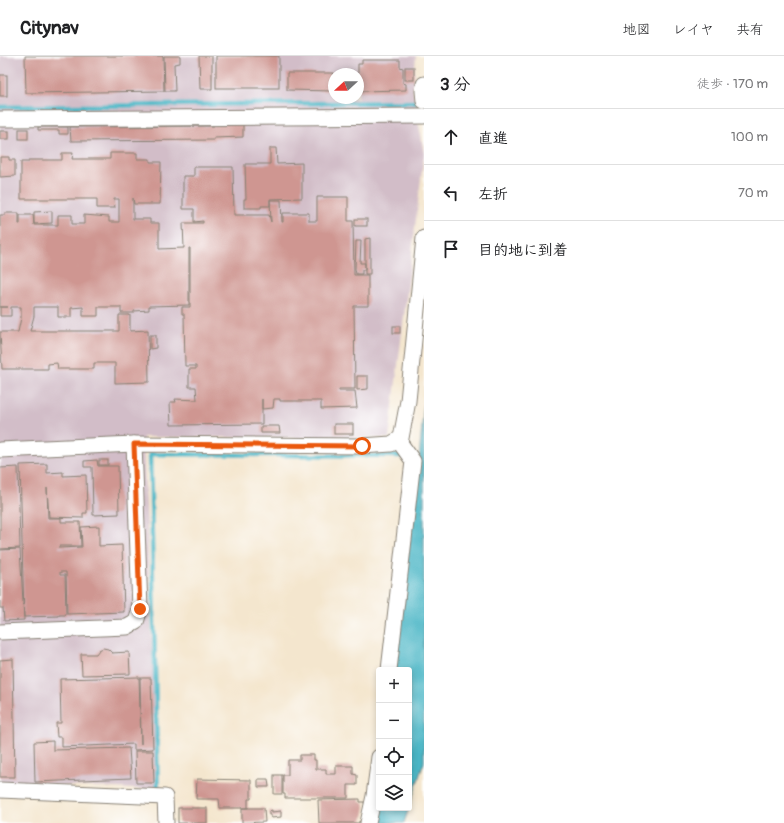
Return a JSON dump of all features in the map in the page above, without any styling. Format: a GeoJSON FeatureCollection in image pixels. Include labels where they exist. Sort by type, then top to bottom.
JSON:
{"type":"FeatureCollection","features":[{"type":"Feature","properties":{"kind":"street"},"geometry":{"type":"LineString","coordinates":[[0,119],[424,116]]}},
{"type":"Feature","properties":{"kind":"street"},"geometry":{"type":"LineString","coordinates":[[389,667],[406,450],[401,438],[408,402],[424,238]]}},
{"type":"Feature","properties":{"kind":"street"},"geometry":{"type":"LineString","coordinates":[[0,450],[134,444],[362,446],[391,444],[406,450]]}},
{"type":"Feature","properties":{"kind":"street"},"geometry":{"type":"LineString","coordinates":[[0,632],[126,627],[136,622],[140,609],[134,444]]}},
{"type":"Feature","properties":{"kind":"street"},"geometry":{"type":"LineString","coordinates":[[368,823],[377,775]]}},
{"type":"Feature","properties":{"kind":"street"},"geometry":{"type":"LineString","coordinates":[[0,790],[165,797],[166,823]]}},
{"type":"Feature","properties":{"kind":"shaded area"},"geometry":{"type":"Polygon","coordinates":[[[0,56],[416,56],[413,90],[424,154],[389,438],[143,437],[158,790],[0,783],[0,56]]]}},
{"type":"Feature","properties":{"kind":"water"},"geometry":{"type":"Polygon","coordinates":[[[424,401],[424,762],[412,799],[412,667],[395,667],[419,460],[424,401]]]}},
{"type":"Feature","properties":{"kind":"water"},"geometry":{"type":"Polygon","coordinates":[[[378,811],[408,811],[404,823],[375,823],[378,811]]]}},
{"type":"Feature","properties":{"kind":"building"},"geometry":{"type":"Polygon","coordinates":[[[25,56],[163,56],[164,91],[26,93],[25,56]]]}},
{"type":"Feature","properties":{"kind":"building"},"geometry":{"type":"Polygon","coordinates":[[[164,56],[180,56],[180,63],[174,64],[175,91],[165,91],[164,56]]]}},
{"type":"Feature","properties":{"kind":"building"},"geometry":{"type":"Polygon","coordinates":[[[199,56],[212,56],[212,89],[200,89],[199,56]]]}},
{"type":"Feature","properties":{"kind":"building"},"geometry":{"type":"Polygon","coordinates":[[[216,56],[279,56],[279,88],[216,88],[216,56]]]}},
{"type":"Feature","properties":{"kind":"building"},"geometry":{"type":"Polygon","coordinates":[[[362,60],[400,60],[400,67],[403,68],[403,83],[406,84],[406,90],[364,91],[364,68],[358,68],[358,64],[362,64],[362,60]]]}},
{"type":"Feature","properties":{"kind":"building"},"geometry":{"type":"Polygon","coordinates":[[[405,67],[414,67],[414,80],[405,80],[405,67]]]}},
{"type":"Feature","properties":{"kind":"building"},"geometry":{"type":"Polygon","coordinates":[[[287,73],[328,73],[328,91],[287,90],[287,73]]]}},
{"type":"Feature","properties":{"kind":"building"},"geometry":{"type":"Polygon","coordinates":[[[0,75],[7,75],[7,96],[0,96],[0,75]]]}},
{"type":"Feature","properties":{"kind":"building"},"geometry":{"type":"Polygon","coordinates":[[[243,123],[243,137],[214,138],[214,140],[71,141],[70,127],[214,126],[214,124],[243,123]]]}},
{"type":"Feature","properties":{"kind":"building"},"geometry":{"type":"Polygon","coordinates":[[[38,127],[68,127],[68,134],[59,134],[59,130],[38,130],[38,127]]]}},
{"type":"Feature","properties":{"kind":"building"},"geometry":{"type":"Polygon","coordinates":[[[19,129],[28,129],[28,139],[19,139],[19,129]]]}},
{"type":"Feature","properties":{"kind":"building"},"geometry":{"type":"Polygon","coordinates":[[[0,131],[9,131],[9,139],[0,139],[0,131]]]}},
{"type":"Feature","properties":{"kind":"building"},"geometry":{"type":"Polygon","coordinates":[[[270,148],[276,148],[277,164],[302,163],[302,198],[270,199],[270,206],[261,206],[261,208],[244,208],[244,199],[246,199],[245,164],[270,164],[270,148]]]}},
{"type":"Feature","properties":{"kind":"building"},"geometry":{"type":"Polygon","coordinates":[[[62,153],[73,153],[72,159],[110,159],[110,153],[137,153],[137,159],[150,159],[150,162],[161,162],[160,204],[134,204],[133,198],[133,219],[150,219],[150,223],[159,223],[159,249],[184,248],[183,223],[203,223],[203,221],[194,222],[194,209],[183,209],[183,176],[194,176],[194,167],[233,167],[234,215],[269,215],[271,222],[270,200],[281,200],[282,222],[283,213],[309,213],[309,221],[317,221],[317,197],[348,197],[348,221],[353,221],[354,275],[368,275],[368,306],[354,306],[355,389],[339,389],[339,391],[355,391],[357,408],[321,409],[321,401],[280,401],[280,399],[274,399],[273,408],[262,409],[262,424],[171,425],[170,402],[176,402],[175,399],[197,400],[196,387],[189,387],[189,369],[196,369],[196,366],[185,366],[184,314],[182,314],[182,307],[190,307],[190,248],[189,305],[149,306],[149,310],[134,311],[134,313],[121,313],[121,307],[98,307],[98,316],[83,316],[83,307],[71,308],[71,317],[58,317],[58,307],[34,307],[34,316],[30,331],[119,331],[119,315],[130,315],[130,331],[148,330],[149,382],[115,383],[115,363],[94,363],[94,369],[58,369],[57,363],[48,364],[48,369],[2,369],[0,332],[18,332],[21,318],[21,307],[11,307],[11,316],[0,316],[0,215],[5,215],[5,213],[19,213],[20,224],[20,215],[33,215],[34,225],[58,225],[58,215],[72,215],[72,224],[84,224],[84,215],[109,217],[109,222],[119,222],[119,199],[114,199],[115,208],[97,208],[97,199],[21,199],[21,162],[29,162],[29,160],[62,160],[62,153]]]}},
{"type":"Feature","properties":{"kind":"building"},"geometry":{"type":"Polygon","coordinates":[[[0,157],[9,157],[9,160],[15,160],[15,176],[0,177],[0,157]]]}},
{"type":"Feature","properties":{"kind":"building"},"geometry":{"type":"Polygon","coordinates":[[[52,211],[52,223],[34,224],[34,212],[52,211]]]}},
{"type":"Feature","properties":{"kind":"building"},"geometry":{"type":"Polygon","coordinates":[[[355,219],[367,219],[367,226],[355,226],[355,219]]]}},
{"type":"Feature","properties":{"kind":"building"},"geometry":{"type":"Polygon","coordinates":[[[370,238],[370,274],[365,274],[365,239],[370,238]]]}},
{"type":"Feature","properties":{"kind":"building"},"geometry":{"type":"Polygon","coordinates":[[[356,241],[361,241],[360,263],[365,263],[365,270],[362,270],[362,274],[356,274],[355,269],[356,241]]]}},
{"type":"Feature","properties":{"kind":"building"},"geometry":{"type":"Polygon","coordinates":[[[393,326],[400,326],[400,333],[393,333],[393,326]]]}},
{"type":"Feature","properties":{"kind":"building"},"geometry":{"type":"Polygon","coordinates":[[[150,335],[156,335],[156,348],[150,349],[150,335]]]}},
{"type":"Feature","properties":{"kind":"building"},"geometry":{"type":"Polygon","coordinates":[[[357,376],[368,376],[368,389],[357,390],[357,376]]]}},
{"type":"Feature","properties":{"kind":"building"},"geometry":{"type":"Polygon","coordinates":[[[334,424],[353,424],[353,434],[334,434],[334,424]]]}},
{"type":"Feature","properties":{"kind":"building"},"geometry":{"type":"Polygon","coordinates":[[[261,426],[279,426],[280,433],[261,433],[261,426]]]}},
{"type":"Feature","properties":{"kind":"building"},"geometry":{"type":"Polygon","coordinates":[[[97,460],[98,466],[118,466],[119,514],[93,515],[92,467],[84,467],[84,461],[97,460]]]}},
{"type":"Feature","properties":{"kind":"building"},"geometry":{"type":"Polygon","coordinates":[[[99,460],[108,460],[108,465],[99,465],[99,460]]]}},
{"type":"Feature","properties":{"kind":"building"},"geometry":{"type":"Polygon","coordinates":[[[47,464],[47,473],[63,472],[63,476],[86,475],[87,513],[83,513],[83,518],[49,517],[47,488],[48,518],[61,518],[61,522],[80,522],[81,546],[59,546],[59,548],[82,547],[81,527],[99,526],[99,546],[122,545],[124,612],[67,614],[66,572],[60,572],[60,575],[65,575],[66,615],[24,617],[20,465],[47,464]]]}},
{"type":"Feature","properties":{"kind":"building"},"geometry":{"type":"Polygon","coordinates":[[[18,467],[20,548],[0,549],[0,468],[18,467]]]}},
{"type":"Feature","properties":{"kind":"building"},"geometry":{"type":"Polygon","coordinates":[[[20,549],[24,620],[4,621],[3,608],[0,608],[0,550],[20,549]]]}},
{"type":"Feature","properties":{"kind":"building"},"geometry":{"type":"Polygon","coordinates":[[[103,648],[108,649],[112,653],[129,652],[130,674],[82,675],[81,654],[96,654],[103,648]]]}},
{"type":"Feature","properties":{"kind":"building"},"geometry":{"type":"Polygon","coordinates":[[[13,659],[15,777],[0,777],[0,660],[13,659]]]}},
{"type":"Feature","properties":{"kind":"building"},"geometry":{"type":"Polygon","coordinates":[[[139,677],[141,744],[140,678],[151,678],[153,749],[134,750],[134,744],[62,747],[62,737],[57,737],[56,723],[61,723],[60,679],[139,677]]]}},
{"type":"Feature","properties":{"kind":"building"},"geometry":{"type":"Polygon","coordinates":[[[53,741],[53,750],[129,748],[131,778],[35,782],[34,742],[53,741]]]}},
{"type":"Feature","properties":{"kind":"building"},"geometry":{"type":"Polygon","coordinates":[[[135,751],[153,751],[154,783],[136,783],[135,751]]]}},
{"type":"Feature","properties":{"kind":"building"},"geometry":{"type":"Polygon","coordinates":[[[300,755],[314,755],[314,760],[316,760],[316,769],[326,769],[326,774],[336,774],[336,766],[353,766],[353,774],[357,775],[357,785],[348,785],[348,798],[285,798],[285,794],[283,794],[283,775],[288,775],[288,760],[300,760],[300,755]]]}},
{"type":"Feature","properties":{"kind":"building"},"geometry":{"type":"Polygon","coordinates":[[[274,775],[282,775],[282,794],[274,794],[274,775]]]}},
{"type":"Feature","properties":{"kind":"building"},"geometry":{"type":"Polygon","coordinates":[[[197,779],[251,780],[251,799],[248,799],[248,808],[220,808],[219,799],[196,799],[197,779]]]}},
{"type":"Feature","properties":{"kind":"building"},"geometry":{"type":"Polygon","coordinates":[[[258,779],[268,779],[269,787],[258,787],[258,779]]]}},
{"type":"Feature","properties":{"kind":"building"},"geometry":{"type":"Polygon","coordinates":[[[360,799],[360,802],[364,802],[365,807],[362,822],[319,823],[318,800],[360,799]]]}},
{"type":"Feature","properties":{"kind":"building"},"geometry":{"type":"Polygon","coordinates":[[[178,808],[207,808],[207,823],[178,823],[178,808]]]}},
{"type":"Feature","properties":{"kind":"building"},"geometry":{"type":"Polygon","coordinates":[[[242,808],[264,808],[265,822],[242,823],[242,808]]]}},
{"type":"Feature","properties":{"kind":"building"},"geometry":{"type":"Polygon","coordinates":[[[272,810],[272,812],[281,811],[281,817],[271,818],[269,811],[272,810]]]}},
{"type":"Feature","properties":{"kind":"waterway"},"geometry":{"type":"LineString","coordinates":[[0,107],[422,102]]}},
{"type":"Feature","properties":{"kind":"waterway"},"geometry":{"type":"LineString","coordinates":[[158,794],[150,454],[406,456]]}},
{"type":"Feature","properties":{"kind":"route"},"geometry":{"type":"LineString","coordinates":[[140,609],[134,444],[362,446]]}}]}
